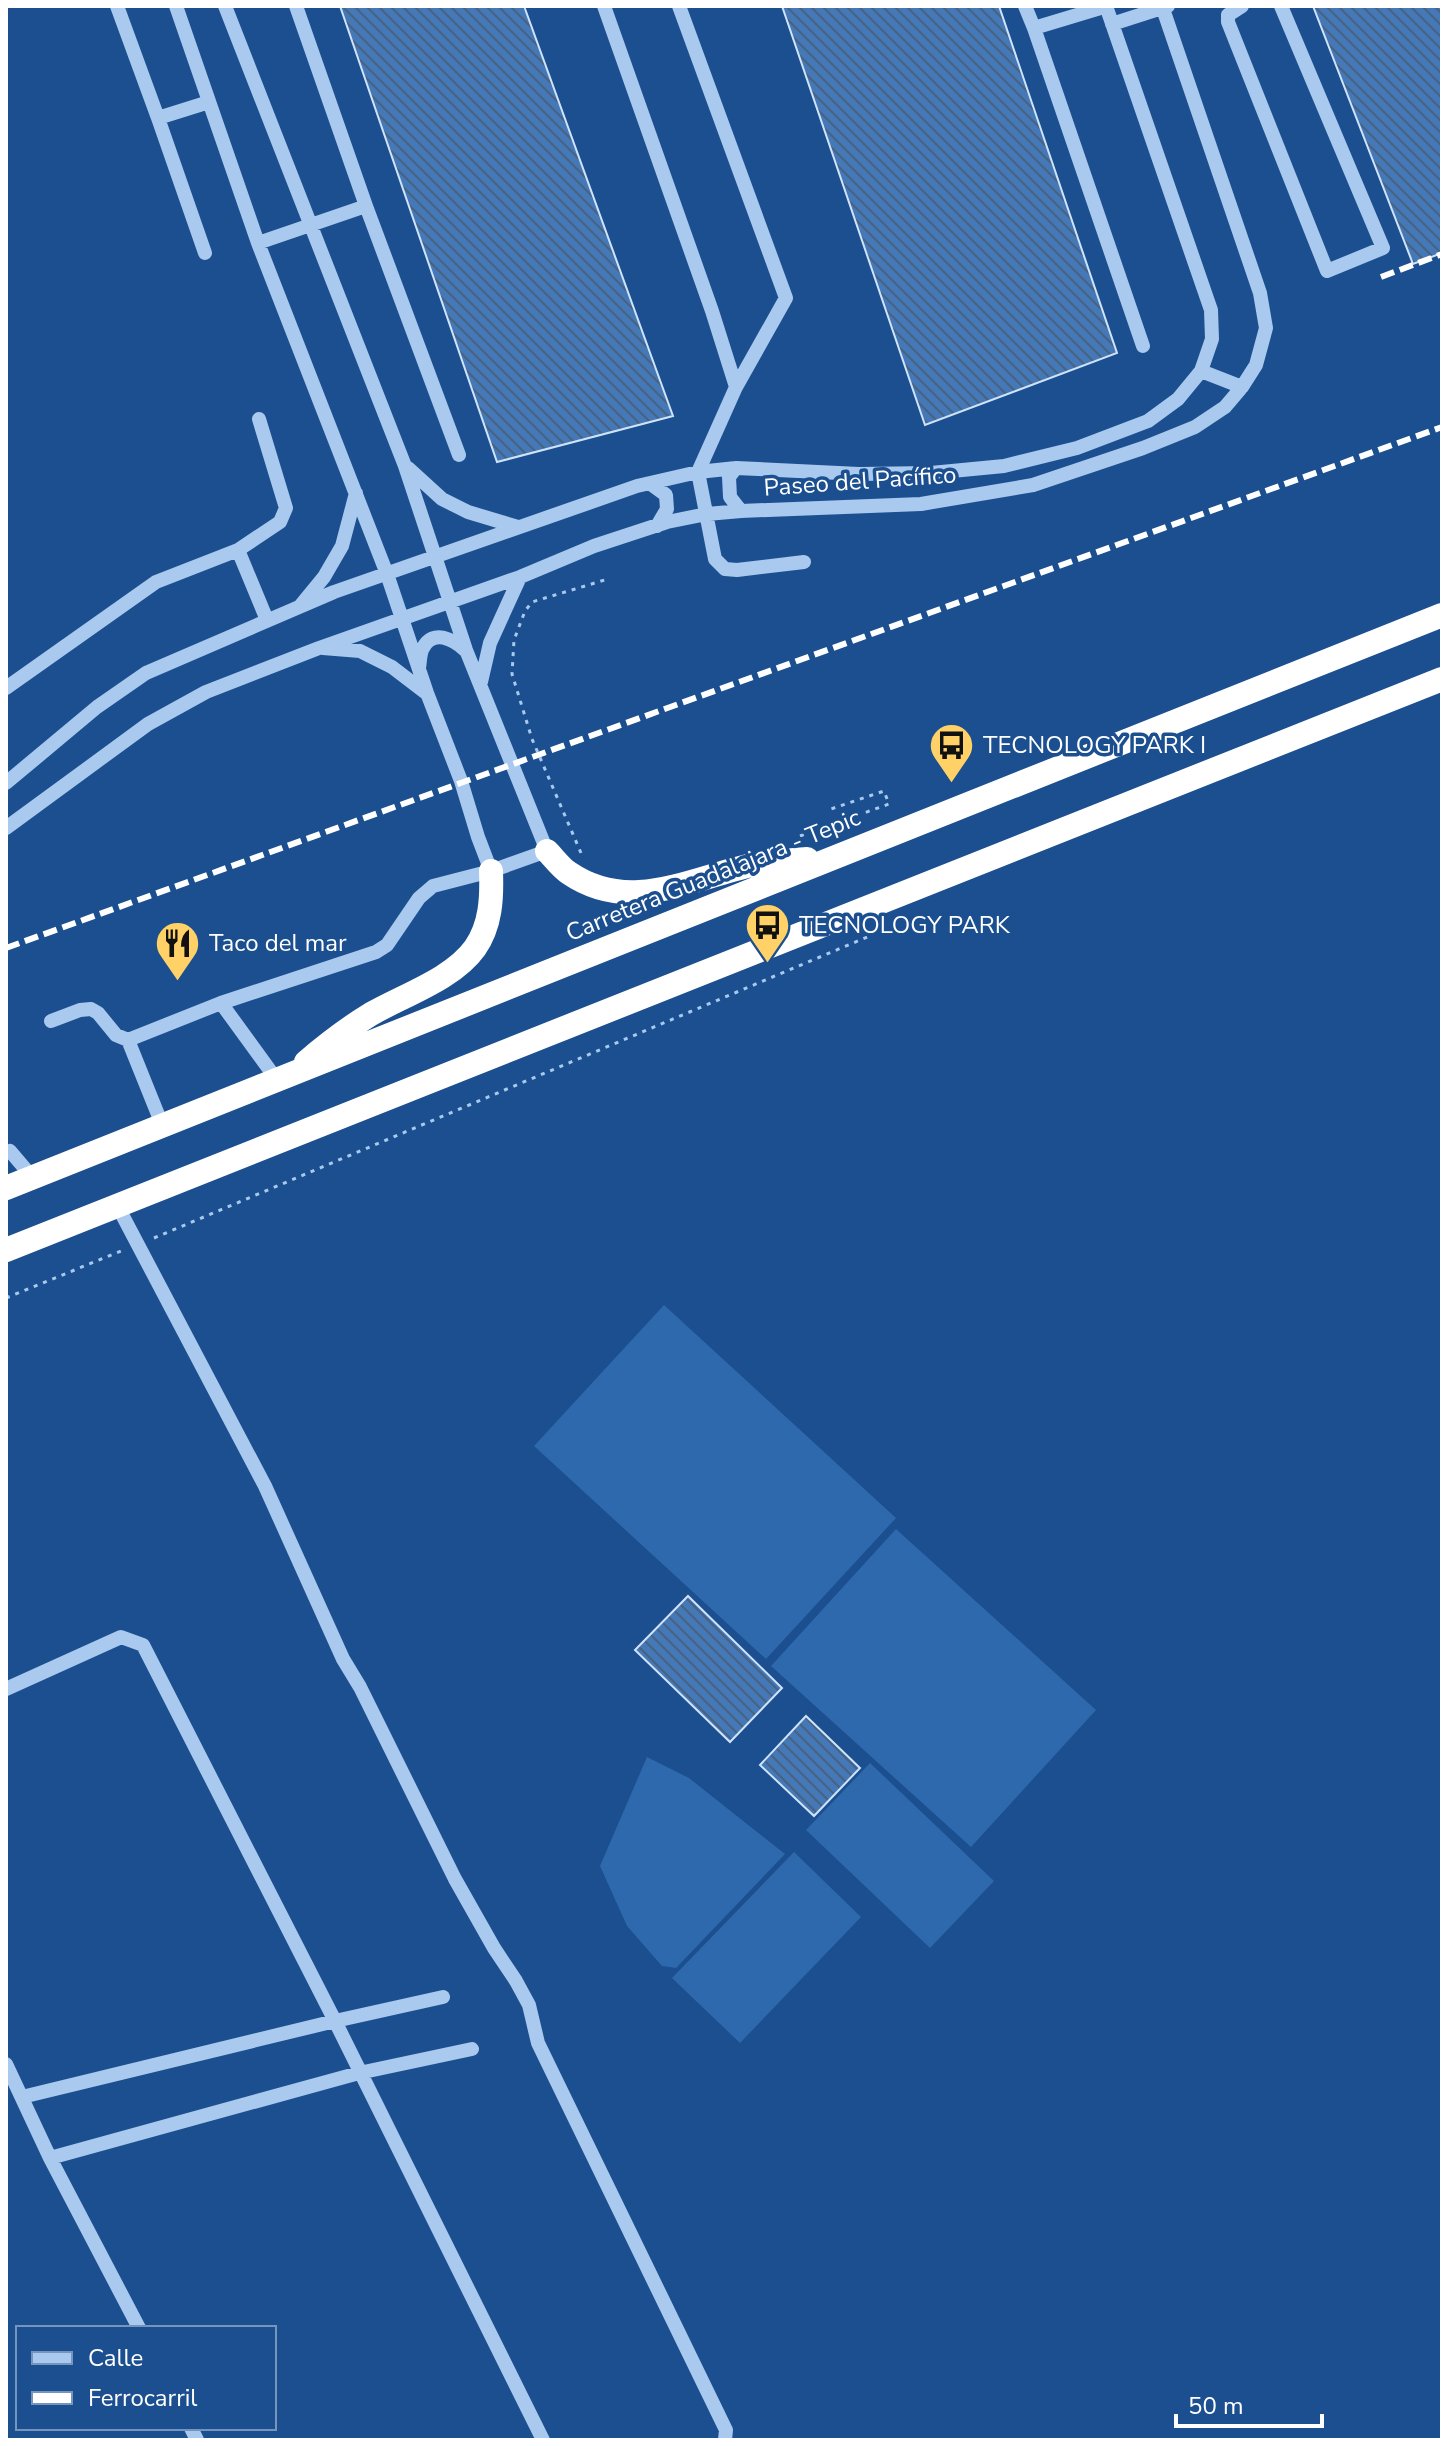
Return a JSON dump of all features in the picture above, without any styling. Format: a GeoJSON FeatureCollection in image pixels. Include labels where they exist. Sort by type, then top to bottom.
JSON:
{"type":"FeatureCollection","features":[{"type":"Feature","properties":{"kind":"highway","name":"Carretera Guadalajara - Tepic"},"geometry":{"type":"LineString","coordinates":[[6,1188],[1442,615]]}},
{"type":"Feature","properties":{"kind":"highway"},"geometry":{"type":"LineString","coordinates":[[6,1250],[1442,679]]}},
{"type":"Feature","properties":{"kind":"highway"},"geometry":{"type":"LineString","coordinates":[[547,851],[567,872],[600,889],[627,892],[656,892],[751,865],[833,857]]}},
{"type":"Feature","properties":{"kind":"highway"},"geometry":{"type":"LineString","coordinates":[[284,1078],[331,1040],[460,965],[476,946],[487,925],[492,897],[491,871]]}},
{"type":"Feature","properties":{"kind":"street"},"geometry":{"type":"LineString","coordinates":[[117,6],[205,253]]}},
{"type":"Feature","properties":{"kind":"street"},"geometry":{"type":"LineString","coordinates":[[51,1021],[91,1009],[116,1035],[128,1040],[221,1003],[376,952],[387,945],[419,898],[433,886],[491,871],[547,851],[466,650],[405,466],[225,6]]}},
{"type":"Feature","properties":{"kind":"street"},"geometry":{"type":"LineString","coordinates":[[296,6],[366,206],[459,455]]}},
{"type":"Feature","properties":{"kind":"street"},"geometry":{"type":"LineString","coordinates":[[604,6],[736,387]]}},
{"type":"Feature","properties":{"kind":"street"},"geometry":{"type":"LineString","coordinates":[[679,6],[786,298],[736,387],[698,472],[715,559],[725,569],[737,570],[804,562]]}},
{"type":"Feature","properties":{"kind":"street"},"geometry":{"type":"LineString","coordinates":[[1025,6],[1143,346]]}},
{"type":"Feature","properties":{"kind":"street"},"geometry":{"type":"LineString","coordinates":[[1034,28],[1106,6]]}},
{"type":"Feature","properties":{"kind":"street","name":"Paseo del Pacífico"},"geometry":{"type":"LineString","coordinates":[[435,557],[637,486],[698,472],[736,468],[859,474],[931,473],[1004,466],[1077,448],[1148,421],[1178,399],[1201,371],[1212,339],[1211,310],[1106,6]]}},
{"type":"Feature","properties":{"kind":"street"},"geometry":{"type":"LineString","coordinates":[[1242,6],[1228,15],[1228,22],[1327,271],[1383,248],[1281,6]]}},
{"type":"Feature","properties":{"kind":"street"},"geometry":{"type":"LineString","coordinates":[[176,7],[258,243],[387,574],[491,871]]}},
{"type":"Feature","properties":{"kind":"street"},"geometry":{"type":"LineString","coordinates":[[1112,24],[1164,7]]}},
{"type":"Feature","properties":{"kind":"street","name":"Paseo del Pacífico"},"geometry":{"type":"LineString","coordinates":[[402,618],[520,577],[594,546],[707,514],[921,504],[1033,485],[1195,427],[1225,407],[1256,365],[1266,328],[1260,293],[1164,7]]}},
{"type":"Feature","properties":{"kind":"street"},"geometry":{"type":"LineString","coordinates":[[158,118],[209,102]]}},
{"type":"Feature","properties":{"kind":"street"},"geometry":{"type":"LineString","coordinates":[[258,243],[366,206]]}},
{"type":"Feature","properties":{"kind":"street"},"geometry":{"type":"LineString","coordinates":[[1201,371],[1242,387]]}},
{"type":"Feature","properties":{"kind":"street"},"geometry":{"type":"LineString","coordinates":[[6,688],[156,582],[238,550],[280,522],[286,508],[259,419]]}},
{"type":"Feature","properties":{"kind":"street"},"geometry":{"type":"LineString","coordinates":[[405,466],[442,499],[468,512],[518,527]]}},
{"type":"Feature","properties":{"kind":"street"},"geometry":{"type":"LineString","coordinates":[[736,468],[729,477],[730,497],[741,511]]}},
{"type":"Feature","properties":{"kind":"street"},"geometry":{"type":"LineString","coordinates":[[651,484],[666,495],[667,509],[657,526]]}},
{"type":"Feature","properties":{"kind":"street"},"geometry":{"type":"LineString","coordinates":[[300,606],[324,577],[342,546],[357,493]]}},
{"type":"Feature","properties":{"kind":"street"},"geometry":{"type":"LineString","coordinates":[[238,550],[267,620]]}},
{"type":"Feature","properties":{"kind":"street"},"geometry":{"type":"LineString","coordinates":[[6,783],[97,707],[146,673],[300,606],[435,557]]}},
{"type":"Feature","properties":{"kind":"street"},"geometry":{"type":"LineString","coordinates":[[481,682],[490,643],[520,577]]}},
{"type":"Feature","properties":{"kind":"street"},"geometry":{"type":"LineString","coordinates":[[6,828],[148,724],[206,692],[402,618]]}},
{"type":"Feature","properties":{"kind":"street"},"geometry":{"type":"LineString","coordinates":[[419,669],[423,648],[431,640],[442,637],[452,639],[466,650]]}},
{"type":"Feature","properties":{"kind":"street"},"geometry":{"type":"LineString","coordinates":[[319,648],[360,651],[392,667],[427,693]]}},
{"type":"Feature","properties":{"kind":"street"},"geometry":{"type":"LineString","coordinates":[[221,1003],[284,1078]]}},
{"type":"Feature","properties":{"kind":"street"},"geometry":{"type":"LineString","coordinates":[[128,1040],[163,1127]]}},
{"type":"Feature","properties":{"kind":"street"},"geometry":{"type":"LineString","coordinates":[[7,1150],[33,1178]]}},
{"type":"Feature","properties":{"kind":"street"},"geometry":{"type":"LineString","coordinates":[[117,1205],[265,1486],[343,1659],[360,1687],[455,1879],[529,2005],[538,2043],[726,2430],[725,2440]]}},
{"type":"Feature","properties":{"kind":"street"},"geometry":{"type":"LineString","coordinates":[[6,1689],[121,1637],[143,1645],[335,2021],[543,2440]]}},
{"type":"Feature","properties":{"kind":"street"},"geometry":{"type":"LineString","coordinates":[[22,2097],[443,1997]]}},
{"type":"Feature","properties":{"kind":"street"},"geometry":{"type":"LineString","coordinates":[[50,2158],[359,2073],[472,2049]]}},
{"type":"Feature","properties":{"kind":"street"},"geometry":{"type":"LineString","coordinates":[[6,2064],[50,2158],[138,2326]]}},
{"type":"Feature","properties":{"kind":"path"},"geometry":{"type":"LineString","coordinates":[[586,862],[532,739],[512,674],[514,640],[525,611],[532,602],[608,579]]}},
{"type":"Feature","properties":{"kind":"path"},"geometry":{"type":"LineString","coordinates":[[795,838],[889,804],[884,791],[828,810]]}},
{"type":"Feature","properties":{"kind":"path"},"geometry":{"type":"LineString","coordinates":[[6,1298],[872,935]]}},
{"type":"Feature","properties":{"kind":"shaded area"},"geometry":{"type":"Polygon","coordinates":[[[664,1305],[896,1518],[766,1659],[534,1446],[664,1305]]]}},
{"type":"Feature","properties":{"kind":"shaded area"},"geometry":{"type":"Polygon","coordinates":[[[896,1529],[1096,1710],[971,1847],[771,1666],[896,1529]]]}},
{"type":"Feature","properties":{"kind":"shaded area"},"geometry":{"type":"Polygon","coordinates":[[[647,1757],[689,1778],[785,1854],[676,1968],[662,1966],[627,1926],[600,1866],[647,1757]]]}},
{"type":"Feature","properties":{"kind":"shaded area"},"geometry":{"type":"Polygon","coordinates":[[[870,1763],[994,1881],[930,1948],[806,1830],[870,1763]]]}},
{"type":"Feature","properties":{"kind":"shaded area"},"geometry":{"type":"Polygon","coordinates":[[[794,1852],[861,1917],[740,2043],[672,1978],[794,1852]]]}},
{"type":"Feature","properties":{"kind":"building"},"geometry":{"type":"Polygon","coordinates":[[[340,6],[524,6],[673,416],[497,462],[340,6]]]}},
{"type":"Feature","properties":{"kind":"building"},"geometry":{"type":"Polygon","coordinates":[[[782,6],[999,6],[1117,353],[925,425],[782,6]]]}},
{"type":"Feature","properties":{"kind":"building"},"geometry":{"type":"Polygon","coordinates":[[[1313,6],[1442,6],[1442,253],[1413,264],[1313,6]]]}},
{"type":"Feature","properties":{"kind":"building"},"geometry":{"type":"Polygon","coordinates":[[[688,1596],[782,1688],[730,1742],[635,1650],[688,1596]]]}},
{"type":"Feature","properties":{"kind":"building"},"geometry":{"type":"Polygon","coordinates":[[[806,1716],[860,1768],[814,1816],[760,1765],[806,1716]]]}},
{"type":"Feature","properties":{"kind":"railway"},"geometry":{"type":"LineString","coordinates":[[1381,277],[1442,254]]}},
{"type":"Feature","properties":{"kind":"railway"},"geometry":{"type":"LineString","coordinates":[[6,948],[1442,427]]}},
{"type":"Feature","properties":{"kind":"place","name":"TECNOLOGY PARK I"},"geometry":{"type":"Point","coordinates":[952,784]}},
{"type":"Feature","properties":{"kind":"place","name":"TECNOLOGY PARK"},"geometry":{"type":"Point","coordinates":[768,964]}},
{"type":"Feature","properties":{"kind":"place","name":"Taco del mar"},"geometry":{"type":"Point","coordinates":[178,982]}}]}
